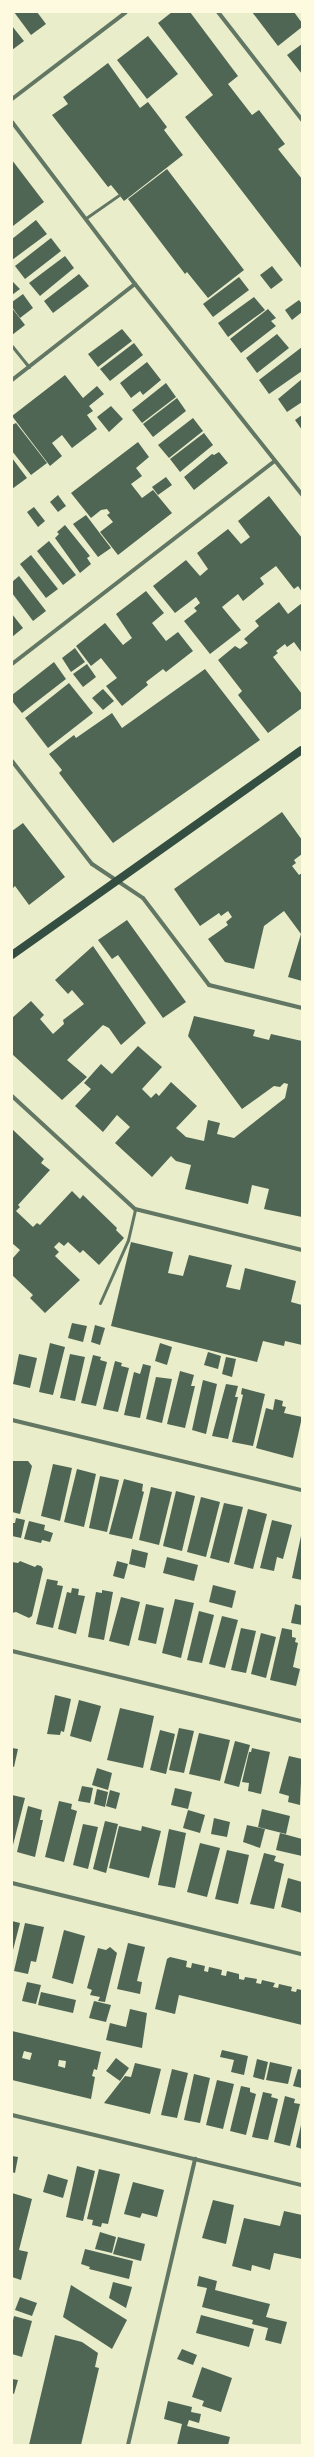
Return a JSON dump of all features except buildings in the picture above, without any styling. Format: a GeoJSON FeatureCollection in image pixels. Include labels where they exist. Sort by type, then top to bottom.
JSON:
{"type":"FeatureCollection","features":[{"type":"Feature","properties":{"kind":"main road"},"geometry":{"type":"LineString","coordinates":[[12,955],[302,750]]}},
{"type":"Feature","properties":{"kind":"street"},"geometry":{"type":"LineString","coordinates":[[12,99],[126,12]]}},
{"type":"Feature","properties":{"kind":"street"},"geometry":{"type":"LineString","coordinates":[[218,12],[302,120]]}},
{"type":"Feature","properties":{"kind":"street"},"geometry":{"type":"LineString","coordinates":[[12,122],[136,284],[302,495]]}},
{"type":"Feature","properties":{"kind":"street"},"geometry":{"type":"LineString","coordinates":[[12,380],[136,284]]}},
{"type":"Feature","properties":{"kind":"street"},"geometry":{"type":"LineString","coordinates":[[12,664],[275,461]]}},
{"type":"Feature","properties":{"kind":"street"},"geometry":{"type":"LineString","coordinates":[[12,761],[92,864],[143,898],[209,985],[302,1008]]}},
{"type":"Feature","properties":{"kind":"street"},"geometry":{"type":"LineString","coordinates":[[12,1096],[135,1209],[302,1250]]}},
{"type":"Feature","properties":{"kind":"street"},"geometry":{"type":"LineString","coordinates":[[12,1420],[302,1490]]}},
{"type":"Feature","properties":{"kind":"street"},"geometry":{"type":"LineString","coordinates":[[12,1651],[302,1721]]}},
{"type":"Feature","properties":{"kind":"street"},"geometry":{"type":"LineString","coordinates":[[12,1883],[302,1954]]}},
{"type":"Feature","properties":{"kind":"street"},"geometry":{"type":"LineString","coordinates":[[12,2114],[302,2185]]}},
{"type":"Feature","properties":{"kind":"street"},"geometry":{"type":"LineString","coordinates":[[128,2445],[195,2159]]}},
{"type":"Feature","properties":{"kind":"lane"},"geometry":{"type":"LineString","coordinates":[[86,218],[119,195]]}},
{"type":"Feature","properties":{"kind":"lane"},"geometry":{"type":"LineString","coordinates":[[12,346],[29,367]]}},
{"type":"Feature","properties":{"kind":"lane"},"geometry":{"type":"LineString","coordinates":[[100,1303],[128,1240],[135,1209]]}}]}
